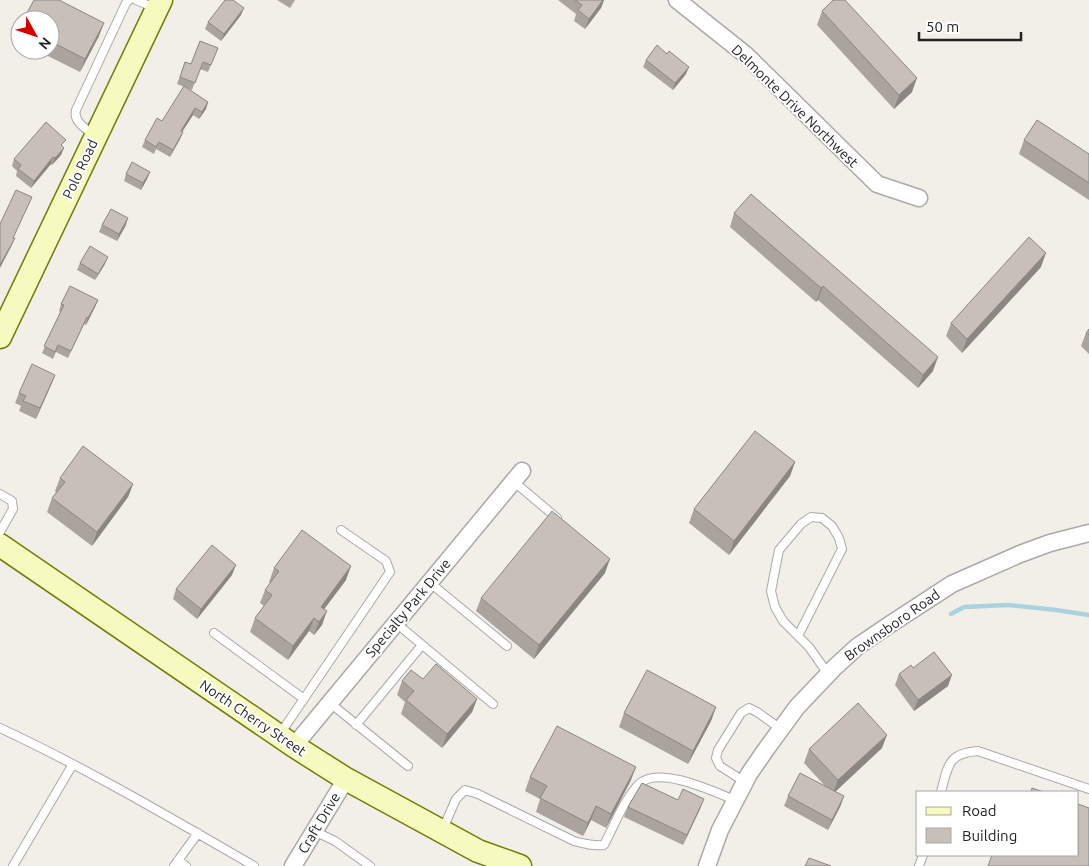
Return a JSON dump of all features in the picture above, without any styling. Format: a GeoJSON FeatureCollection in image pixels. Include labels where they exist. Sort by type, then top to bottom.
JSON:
{"type":"FeatureCollection","features":[{"type":"Feature","properties":{"kind":"main road","name":"Polo Road"},"geometry":{"type":"LineString","coordinates":[[0,338],[159,4]]}},
{"type":"Feature","properties":{"kind":"main road","name":"North Cherry Street"},"geometry":{"type":"LineString","coordinates":[[0,545],[287,741],[346,779],[478,851],[520,866]]}},
{"type":"Feature","properties":{"kind":"street","name":"Delmonte Drive Northwest"},"geometry":{"type":"LineString","coordinates":[[677,0],[746,55],[877,184],[920,198]]}},
{"type":"Feature","properties":{"kind":"street","name":"Specialty Park Drive"},"geometry":{"type":"LineString","coordinates":[[287,741],[330,703],[517,476]]}},
{"type":"Feature","properties":{"kind":"street","name":"Brownsboro Road"},"geometry":{"type":"LineString","coordinates":[[707,866],[720,830],[735,800],[766,748],[797,707],[858,646],[952,584],[1020,554],[1050,543],[1089,533]]}},
{"type":"Feature","properties":{"kind":"street","name":"Craft Drive"},"geometry":{"type":"LineString","coordinates":[[293,866],[346,779]]}},
{"type":"Feature","properties":{"kind":"lane"},"geometry":{"type":"LineString","coordinates":[[96,137],[76,120],[76,110],[126,2],[129,0]]}},
{"type":"Feature","properties":{"kind":"lane"},"geometry":{"type":"LineString","coordinates":[[136,0],[159,4]]}},
{"type":"Feature","properties":{"kind":"lane"},"geometry":{"type":"LineString","coordinates":[[517,476],[564,524]]}},
{"type":"Feature","properties":{"kind":"lane"},"geometry":{"type":"LineString","coordinates":[[0,494],[12,500],[13,509],[0,532]]}},
{"type":"Feature","properties":{"kind":"lane"},"geometry":{"type":"LineString","coordinates":[[798,636],[842,549],[836,532],[822,518],[811,518],[801,524],[779,550],[771,591],[775,607],[783,621],[798,636],[809,647],[828,674]]}},
{"type":"Feature","properties":{"kind":"lane"},"geometry":{"type":"LineString","coordinates":[[287,741],[304,699],[390,572],[386,561],[341,530]]}},
{"type":"Feature","properties":{"kind":"lane"},"geometry":{"type":"LineString","coordinates":[[429,582],[507,646]]}},
{"type":"Feature","properties":{"kind":"lane"},"geometry":{"type":"LineString","coordinates":[[396,623],[494,704]]}},
{"type":"Feature","properties":{"kind":"lane"},"geometry":{"type":"LineString","coordinates":[[214,633],[304,699]]}},
{"type":"Feature","properties":{"kind":"lane"},"geometry":{"type":"LineString","coordinates":[[356,725],[422,645]]}},
{"type":"Feature","properties":{"kind":"lane"},"geometry":{"type":"LineString","coordinates":[[330,703],[408,766]]}},
{"type":"Feature","properties":{"kind":"lane"},"geometry":{"type":"LineString","coordinates":[[745,782],[720,766],[716,758],[718,750],[741,713],[749,708],[781,729]]}},
{"type":"Feature","properties":{"kind":"lane"},"geometry":{"type":"LineString","coordinates":[[0,728],[144,802],[254,866]]}},
{"type":"Feature","properties":{"kind":"lane"},"geometry":{"type":"LineString","coordinates":[[941,791],[949,765],[954,759],[963,752],[978,751],[1089,789]]}},
{"type":"Feature","properties":{"kind":"lane"},"geometry":{"type":"LineString","coordinates":[[13,866],[73,764]]}},
{"type":"Feature","properties":{"kind":"lane"},"geometry":{"type":"LineString","coordinates":[[442,831],[456,799],[465,790],[478,794],[574,841],[596,846],[604,844],[633,792],[640,783],[646,780],[663,778],[683,780],[735,800]]}},
{"type":"Feature","properties":{"kind":"lane"},"geometry":{"type":"LineString","coordinates":[[314,831],[335,841],[370,866]]}},
{"type":"Feature","properties":{"kind":"lane"},"geometry":{"type":"LineString","coordinates":[[186,866],[176,863],[198,833]]}},
{"type":"Feature","properties":{"kind":"building"},"geometry":{"type":"Polygon","coordinates":[[[34,0],[59,0],[104,23],[85,59],[60,46],[60,10],[28,10],[34,0]]]}},
{"type":"Feature","properties":{"kind":"building"},"geometry":{"type":"Polygon","coordinates":[[[225,0],[233,0],[244,8],[224,34],[208,22],[225,0]]]}},
{"type":"Feature","properties":{"kind":"building"},"geometry":{"type":"Polygon","coordinates":[[[575,0],[603,0],[589,19],[578,10],[582,5],[575,0]]]}},
{"type":"Feature","properties":{"kind":"building"},"geometry":{"type":"Polygon","coordinates":[[[833,0],[845,0],[917,78],[899,95],[822,11],[833,0]]]}},
{"type":"Feature","properties":{"kind":"building"},"geometry":{"type":"Polygon","coordinates":[[[200,41],[218,48],[211,65],[203,62],[195,83],[180,77],[185,62],[191,64],[200,41]]]}},
{"type":"Feature","properties":{"kind":"building"},"geometry":{"type":"Polygon","coordinates":[[[657,45],[667,54],[669,51],[689,67],[675,83],[646,60],[657,45]]]}},
{"type":"Feature","properties":{"kind":"building"},"geometry":{"type":"Polygon","coordinates":[[[184,86],[208,102],[202,112],[195,108],[181,131],[183,132],[173,150],[159,142],[156,147],[145,140],[157,118],[162,121],[184,86]]]}},
{"type":"Feature","properties":{"kind":"building"},"geometry":{"type":"Polygon","coordinates":[[[1037,120],[1089,154],[1089,183],[1024,140],[1037,120]]]}},
{"type":"Feature","properties":{"kind":"building"},"geometry":{"type":"Polygon","coordinates":[[[46,122],[66,140],[61,145],[64,148],[55,158],[53,157],[34,181],[18,169],[21,165],[14,159],[46,122]]]}},
{"type":"Feature","properties":{"kind":"building"},"geometry":{"type":"Polygon","coordinates":[[[132,162],[150,172],[143,183],[126,174],[132,162]]]}},
{"type":"Feature","properties":{"kind":"building"},"geometry":{"type":"Polygon","coordinates":[[[16,190],[32,197],[13,238],[15,238],[0,265],[0,224],[16,190]]]}},
{"type":"Feature","properties":{"kind":"building"},"geometry":{"type":"Polygon","coordinates":[[[751,194],[938,357],[923,375],[823,286],[821,288],[734,213],[751,194]]]}},
{"type":"Feature","properties":{"kind":"building"},"geometry":{"type":"Polygon","coordinates":[[[111,209],[128,218],[119,234],[102,225],[111,209]]]}},
{"type":"Feature","properties":{"kind":"building"},"geometry":{"type":"Polygon","coordinates":[[[1029,237],[1046,253],[967,339],[951,323],[1029,237]]]}},
{"type":"Feature","properties":{"kind":"building"},"geometry":{"type":"Polygon","coordinates":[[[90,246],[108,257],[98,274],[80,263],[90,246]]]}},
{"type":"Feature","properties":{"kind":"building"},"geometry":{"type":"Polygon","coordinates":[[[70,286],[98,300],[87,317],[71,351],[58,345],[55,352],[44,346],[64,305],[61,304],[70,286]]]}},
{"type":"Feature","properties":{"kind":"building"},"geometry":{"type":"Polygon","coordinates":[[[32,364],[55,375],[40,408],[23,401],[26,396],[19,393],[32,364]]]}},
{"type":"Feature","properties":{"kind":"building"},"geometry":{"type":"Polygon","coordinates":[[[755,431],[795,462],[734,541],[694,509],[755,431]]]}},
{"type":"Feature","properties":{"kind":"building"},"geometry":{"type":"Polygon","coordinates":[[[83,446],[133,484],[97,532],[52,498],[65,482],[60,478],[83,446]]]}},
{"type":"Feature","properties":{"kind":"building"},"geometry":{"type":"Polygon","coordinates":[[[552,511],[610,559],[539,645],[481,598],[552,511]]]}},
{"type":"Feature","properties":{"kind":"building"},"geometry":{"type":"Polygon","coordinates":[[[302,530],[351,566],[321,607],[327,611],[319,622],[314,618],[293,646],[255,618],[272,595],[265,590],[279,571],[274,568],[302,530]]]}},
{"type":"Feature","properties":{"kind":"building"},"geometry":{"type":"Polygon","coordinates":[[[212,545],[236,565],[201,609],[176,589],[212,545]]]}},
{"type":"Feature","properties":{"kind":"building"},"geometry":{"type":"Polygon","coordinates":[[[934,652],[952,675],[918,700],[899,674],[911,665],[913,668],[934,652]]]}},
{"type":"Feature","properties":{"kind":"building"},"geometry":{"type":"Polygon","coordinates":[[[436,664],[477,699],[447,734],[406,700],[414,691],[402,681],[411,670],[423,679],[436,664]]]}},
{"type":"Feature","properties":{"kind":"building"},"geometry":{"type":"Polygon","coordinates":[[[647,670],[716,707],[693,751],[624,713],[647,670]]]}},
{"type":"Feature","properties":{"kind":"building"},"geometry":{"type":"Polygon","coordinates":[[[858,703],[887,735],[838,780],[809,749],[858,703]]]}},
{"type":"Feature","properties":{"kind":"building"},"geometry":{"type":"Polygon","coordinates":[[[557,726],[636,767],[611,814],[596,806],[588,823],[540,798],[547,786],[530,777],[557,726]]]}},
{"type":"Feature","properties":{"kind":"building"},"geometry":{"type":"Polygon","coordinates":[[[800,773],[844,796],[832,820],[788,796],[800,773]]]}},
{"type":"Feature","properties":{"kind":"building"},"geometry":{"type":"Polygon","coordinates":[[[642,783],[678,800],[683,789],[704,799],[687,835],[628,807],[642,783]]]}},
{"type":"Feature","properties":{"kind":"building"},"geometry":{"type":"Polygon","coordinates":[[[1079,804],[1089,808],[1089,866],[988,866],[992,856],[1079,856],[1079,804]]]}},
{"type":"Feature","properties":{"kind":"building"},"geometry":{"type":"Polygon","coordinates":[[[809,858],[831,866],[805,866],[809,858]]]}},
{"type":"Feature","properties":{"kind":"waterway"},"geometry":{"type":"LineString","coordinates":[[951,614],[964,607],[1008,605],[1089,615]]}}]}
